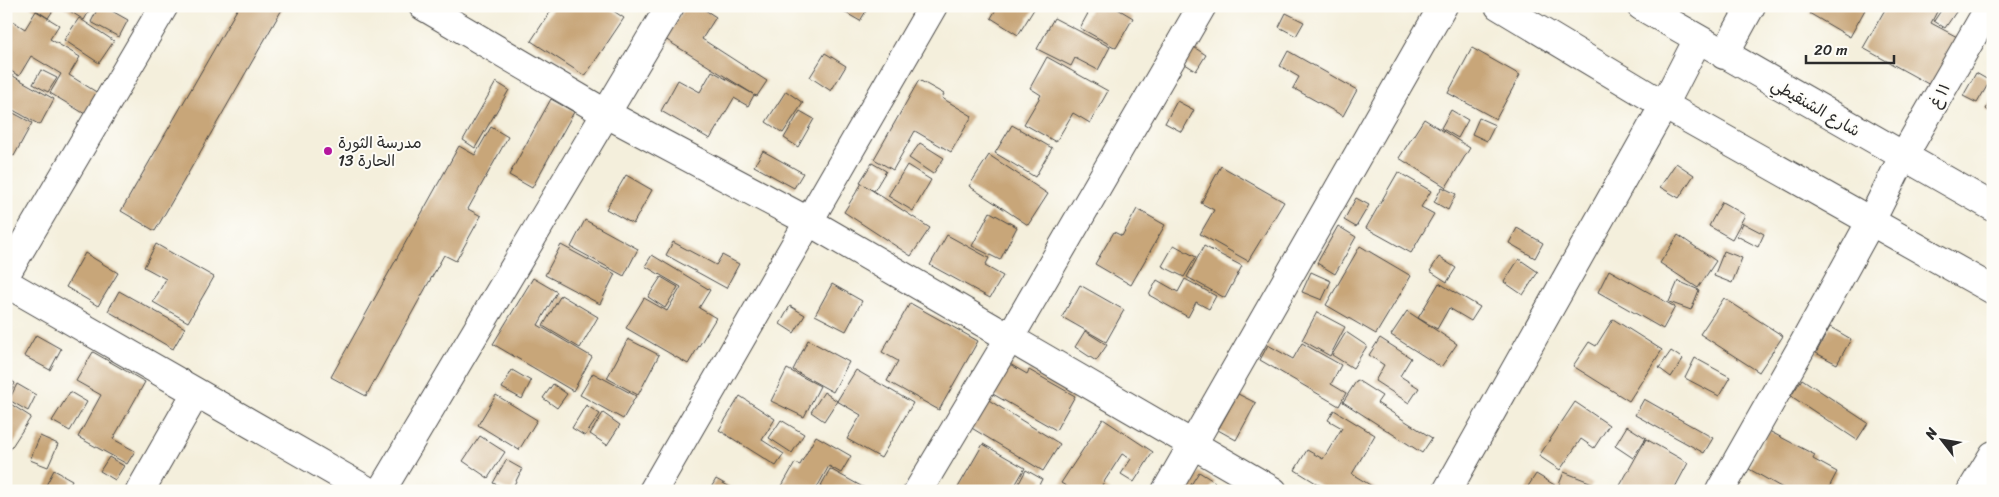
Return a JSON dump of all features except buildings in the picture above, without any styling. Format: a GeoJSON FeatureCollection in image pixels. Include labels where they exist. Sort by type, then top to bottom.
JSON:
{"type":"FeatureCollection","features":[{"type":"Feature","properties":{"kind":"street"},"geometry":{"type":"LineString","coordinates":[[6,274],[164,6]]}},
{"type":"Feature","properties":{"kind":"street"},"geometry":{"type":"LineString","coordinates":[[422,6],[605,113],[808,221],[1273,491]]}},
{"type":"Feature","properties":{"kind":"street"},"geometry":{"type":"LineString","coordinates":[[380,491],[670,6]]}},
{"type":"Feature","properties":{"kind":"street"},"geometry":{"type":"LineString","coordinates":[[653,491],[933,6]]}},
{"type":"Feature","properties":{"kind":"street"},"geometry":{"type":"LineString","coordinates":[[918,491],[1009,339],[1202,6]]}},
{"type":"Feature","properties":{"kind":"street"},"geometry":{"type":"LineString","coordinates":[[1166,491],[1443,6]]}},
{"type":"Feature","properties":{"kind":"street"},"geometry":{"type":"LineString","coordinates":[[1499,6],[1664,105],[1993,290]]}},
{"type":"Feature","properties":{"kind":"street","name":"شارع الشنقيطي"},"geometry":{"type":"LineString","coordinates":[[1641,6],[1993,207]]}},
{"type":"Feature","properties":{"kind":"street"},"geometry":{"type":"LineString","coordinates":[[1724,54],[1751,6]]}},
{"type":"Feature","properties":{"kind":"street","name":"١١ غ"},"geometry":{"type":"LineString","coordinates":[[1720,491],[1871,221],[1903,157],[1990,6]]}},
{"type":"Feature","properties":{"kind":"street"},"geometry":{"type":"LineString","coordinates":[[1446,491],[1664,105],[1698,39]]}},
{"type":"Feature","properties":{"kind":"street"},"geometry":{"type":"LineString","coordinates":[[6,284],[368,491]]}},
{"type":"Feature","properties":{"kind":"street"},"geometry":{"type":"LineString","coordinates":[[140,491],[196,393]]}},
{"type":"Feature","properties":{"kind":"street"},"geometry":{"type":"LineString","coordinates":[[1971,491],[1993,455]]}},
{"type":"Feature","properties":{"kind":"place","name":"مدرسة الثورة الحارة 13"},"geometry":{"type":"Point","coordinates":[328,151]}}]}
